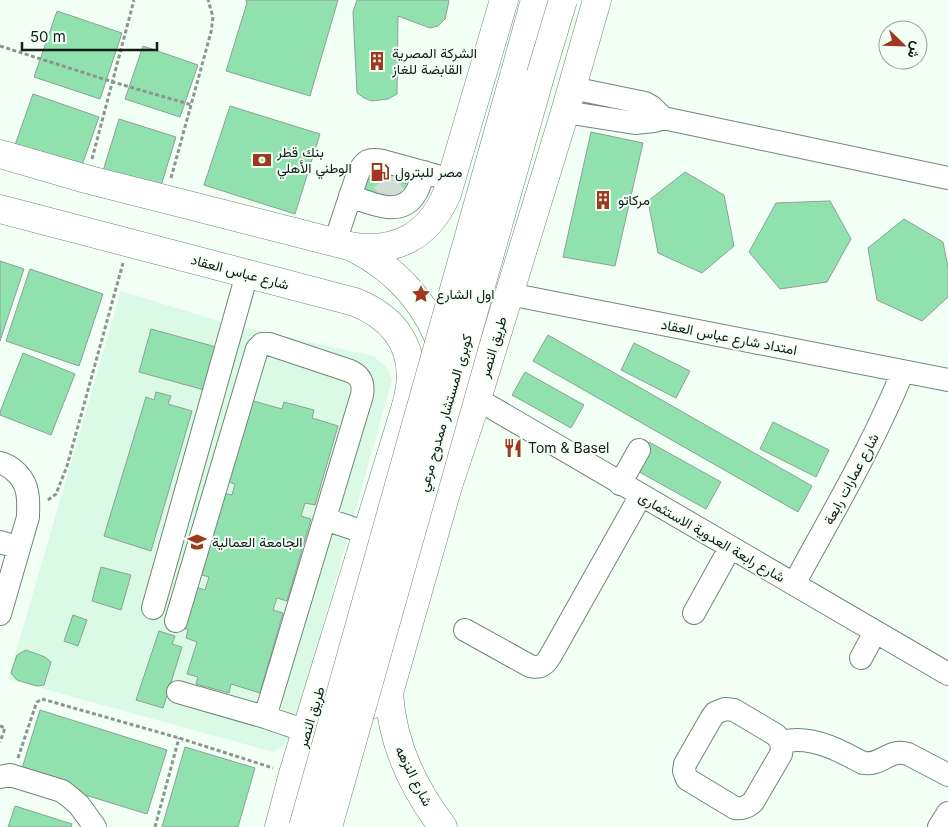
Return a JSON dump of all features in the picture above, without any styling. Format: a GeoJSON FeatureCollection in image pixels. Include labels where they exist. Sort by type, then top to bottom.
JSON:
{"type":"FeatureCollection","features":[{"type":"Feature","properties":{"kind":"main road"},"geometry":{"type":"LineString","coordinates":[[0,154],[86,179],[342,244],[364,249],[394,246],[408,240],[421,231],[432,221],[441,208],[449,187],[504,0]]}},
{"type":"Feature","properties":{"kind":"main road","name":"كوبرى المستشار ممدوح مرعي"},"geometry":{"type":"LineString","coordinates":[[303,827],[535,0]]}},
{"type":"Feature","properties":{"kind":"main road","name":"كوبرى المستشار ممدوح مرعي"},"geometry":{"type":"LineString","coordinates":[[328,827],[562,0]]}},
{"type":"Feature","properties":{"kind":"main road","name":"طريق النصر"},"geometry":{"type":"LineString","coordinates":[[389,693],[448,486],[539,198],[597,0]]}},
{"type":"Feature","properties":{"kind":"main road"},"geometry":{"type":"LineString","coordinates":[[449,187],[454,205],[474,221],[486,224],[498,225],[511,222],[532,208],[539,198]]}},
{"type":"Feature","properties":{"kind":"main road","name":"شارع عباس العقاد"},"geometry":{"type":"LineString","coordinates":[[0,209],[354,302],[368,308],[381,315],[391,325],[400,337],[406,350],[411,378],[406,406]]}},
{"type":"Feature","properties":{"kind":"main road"},"geometry":{"type":"LineString","coordinates":[[342,244],[366,254],[397,277],[422,306],[433,324],[447,362],[448,486]]}},
{"type":"Feature","properties":{"kind":"main road","name":"طريق النصر"},"geometry":{"type":"LineString","coordinates":[[279,827],[293,774],[406,406]]}},
{"type":"Feature","properties":{"kind":"main road"},"geometry":{"type":"LineString","coordinates":[[324,673],[328,684],[339,699],[356,707],[374,704],[389,693]]}},
{"type":"Feature","properties":{"kind":"main road"},"geometry":{"type":"LineString","coordinates":[[324,673],[317,716],[320,768],[327,793],[342,827]]}},
{"type":"Feature","properties":{"kind":"main road","name":"شارع النزهه"},"geometry":{"type":"LineString","coordinates":[[389,693],[390,710],[401,752],[421,795],[443,827]]}},
{"type":"Feature","properties":{"kind":"street"},"geometry":{"type":"LineString","coordinates":[[569,100],[634,123],[663,118],[948,178]]}},
{"type":"Feature","properties":{"kind":"street"},"geometry":{"type":"LineString","coordinates":[[342,244],[350,196],[363,163],[373,159],[398,184]]}},
{"type":"Feature","properties":{"kind":"street"},"geometry":{"type":"LineString","coordinates":[[350,196],[398,184],[449,187]]}},
{"type":"Feature","properties":{"kind":"street"},"geometry":{"type":"LineString","coordinates":[[152,608],[247,274]]}},
{"type":"Feature","properties":{"kind":"street","name":"امتداد شارع عباس العقاد"},"geometry":{"type":"LineString","coordinates":[[509,294],[948,380]]}},
{"type":"Feature","properties":{"kind":"street"},"geometry":{"type":"LineString","coordinates":[[176,621],[257,349],[262,344],[269,344],[350,370],[357,374],[362,380],[364,388],[265,717]]}},
{"type":"Feature","properties":{"kind":"street","name":"شارع عمارات رابعة"},"geometry":{"type":"LineString","coordinates":[[794,584],[870,444],[903,371]]}},
{"type":"Feature","properties":{"kind":"street","name":"شارع رابعة العدوية الاستثمارى"},"geometry":{"type":"LineString","coordinates":[[477,399],[948,674]]}},
{"type":"Feature","properties":{"kind":"street"},"geometry":{"type":"LineString","coordinates":[[620,484],[639,450]]}},
{"type":"Feature","properties":{"kind":"street"},"geometry":{"type":"LineString","coordinates":[[0,463],[6,464],[20,476],[27,490],[28,517],[10,545],[0,614]]}},
{"type":"Feature","properties":{"kind":"street"},"geometry":{"type":"LineString","coordinates":[[465,630],[534,668],[544,665],[640,495]]}},
{"type":"Feature","properties":{"kind":"street"},"geometry":{"type":"LineString","coordinates":[[325,519],[367,533]]}},
{"type":"Feature","properties":{"kind":"street"},"geometry":{"type":"LineString","coordinates":[[694,613],[730,548]]}},
{"type":"Feature","properties":{"kind":"street"},"geometry":{"type":"LineString","coordinates":[[861,658],[876,632]]}},
{"type":"Feature","properties":{"kind":"street"},"geometry":{"type":"LineString","coordinates":[[178,692],[306,731]]}},
{"type":"Feature","properties":{"kind":"street"},"geometry":{"type":"LineString","coordinates":[[720,710],[734,710],[776,735],[781,742],[781,754],[753,802],[746,808],[735,808],[690,782],[685,775],[685,764],[712,717],[720,710]]}},
{"type":"Feature","properties":{"kind":"street"},"geometry":{"type":"LineString","coordinates":[[781,742],[796,740],[820,743],[868,764],[880,761],[890,754],[903,752],[948,775]]}},
{"type":"Feature","properties":{"kind":"street"},"geometry":{"type":"LineString","coordinates":[[6,776],[62,791],[79,805],[95,827]]}},
{"type":"Feature","properties":{"kind":"street"},"geometry":{"type":"LineString","coordinates":[[939,827],[948,813]]}},
{"type":"Feature","properties":{"kind":"path"},"geometry":{"type":"LineString","coordinates":[[86,179],[134,0]]}},
{"type":"Feature","properties":{"kind":"path"},"geometry":{"type":"LineString","coordinates":[[166,199],[211,32],[213,17],[208,0]]}},
{"type":"Feature","properties":{"kind":"path"},"geometry":{"type":"LineString","coordinates":[[0,46],[192,105]]}},
{"type":"Feature","properties":{"kind":"path"},"geometry":{"type":"LineString","coordinates":[[28,517],[56,494],[67,466],[128,243]]}},
{"type":"Feature","properties":{"kind":"path"},"geometry":{"type":"LineString","coordinates":[[6,776],[37,702],[42,700],[179,738],[293,774]]}},
{"type":"Feature","properties":{"kind":"path"},"geometry":{"type":"LineString","coordinates":[[0,726],[5,728],[0,742]]}},
{"type":"Feature","properties":{"kind":"path"},"geometry":{"type":"LineString","coordinates":[[155,827],[179,738]]}},
{"type":"Feature","properties":{"kind":"shaded area","name":"الجامعة العمالية"},"geometry":{"type":"Polygon","coordinates":[[[121,291],[232,325],[373,356],[386,366],[392,380],[293,732],[284,746],[273,752],[8,679],[121,291]]]}},
{"type":"Feature","properties":{"kind":"building"},"geometry":{"type":"Polygon","coordinates":[[[246,0],[338,0],[310,96],[226,71],[247,3],[246,0]]]}},
{"type":"Feature","properties":{"kind":"building","name":"الشركة المصرية القابضة للغاز"},"geometry":{"type":"Polygon","coordinates":[[[357,0],[449,1],[445,19],[438,26],[430,28],[398,16],[397,94],[388,99],[372,101],[357,93],[353,12],[357,0]]]}},
{"type":"Feature","properties":{"kind":"building"},"geometry":{"type":"Polygon","coordinates":[[[57,11],[122,33],[100,99],[34,77],[57,11]]]}},
{"type":"Feature","properties":{"kind":"building"},"geometry":{"type":"Polygon","coordinates":[[[143,46],[198,65],[180,117],[125,99],[143,46]]]}},
{"type":"Feature","properties":{"kind":"building"},"geometry":{"type":"Polygon","coordinates":[[[33,94],[99,117],[74,188],[8,165],[33,94]]]}},
{"type":"Feature","properties":{"kind":"building","name":"بنك قطر الوطني الأهلي"},"geometry":{"type":"Polygon","coordinates":[[[230,106],[320,134],[295,214],[204,185],[230,106]]]}},
{"type":"Feature","properties":{"kind":"building"},"geometry":{"type":"Polygon","coordinates":[[[119,119],[176,137],[160,189],[103,171],[119,119]]]}},
{"type":"Feature","properties":{"kind":"building","name":"مركاتو"},"geometry":{"type":"Polygon","coordinates":[[[591,132],[643,143],[615,266],[563,257],[591,132]]]}},
{"type":"Feature","properties":{"kind":"building"},"geometry":{"type":"Polygon","coordinates":[[[685,172],[724,195],[734,246],[702,273],[658,253],[648,201],[685,172]]]}},
{"type":"Feature","properties":{"kind":"building"},"geometry":{"type":"Polygon","coordinates":[[[377,175],[414,186],[391,199],[353,188],[377,175]]]}},
{"type":"Feature","properties":{"kind":"building"},"geometry":{"type":"Polygon","coordinates":[[[830,201],[851,239],[827,282],[780,289],[749,252],[776,203],[830,201]]]}},
{"type":"Feature","properties":{"kind":"building"},"geometry":{"type":"Polygon","coordinates":[[[904,219],[943,242],[948,267],[948,297],[922,321],[877,300],[868,248],[904,219]]]}},
{"type":"Feature","properties":{"kind":"building"},"geometry":{"type":"Polygon","coordinates":[[[0,261],[24,269],[0,341],[0,261]]]}},
{"type":"Feature","properties":{"kind":"building"},"geometry":{"type":"Polygon","coordinates":[[[30,269],[103,294],[79,366],[6,341],[30,269]]]}},
{"type":"Feature","properties":{"kind":"building"},"geometry":{"type":"Polygon","coordinates":[[[151,329],[220,348],[208,391],[139,372],[151,329]]]}},
{"type":"Feature","properties":{"kind":"building"},"geometry":{"type":"Polygon","coordinates":[[[548,335],[812,486],[798,512],[533,361],[548,335]]]}},
{"type":"Feature","properties":{"kind":"building"},"geometry":{"type":"Polygon","coordinates":[[[634,343],[690,371],[676,398],[621,370],[634,343]]]}},
{"type":"Feature","properties":{"kind":"building"},"geometry":{"type":"Polygon","coordinates":[[[23,353],[75,374],[51,435],[0,415],[23,353]]]}},
{"type":"Feature","properties":{"kind":"building"},"geometry":{"type":"Polygon","coordinates":[[[525,372],[584,405],[571,428],[512,395],[525,372]]]}},
{"type":"Feature","properties":{"kind":"building"},"geometry":{"type":"Polygon","coordinates":[[[156,392],[171,396],[168,404],[192,411],[151,551],[104,536],[146,397],[154,400],[156,392]]]}},
{"type":"Feature","properties":{"kind":"building"},"geometry":{"type":"Polygon","coordinates":[[[250,400],[282,409],[284,402],[314,410],[312,418],[338,426],[315,505],[305,503],[301,516],[311,519],[287,601],[277,598],[273,610],[283,613],[260,693],[231,684],[229,693],[196,684],[198,677],[187,674],[197,642],[186,638],[188,630],[184,628],[196,587],[205,590],[209,577],[198,574],[222,493],[232,495],[235,484],[226,481],[250,400]]]}},
{"type":"Feature","properties":{"kind":"building"},"geometry":{"type":"Polygon","coordinates":[[[773,422],[829,450],[816,477],[760,449],[773,422]]]}},
{"type":"Feature","properties":{"kind":"building"},"geometry":{"type":"Polygon","coordinates":[[[649,442],[721,482],[706,509],[634,469],[649,442]]]}},
{"type":"Feature","properties":{"kind":"building"},"geometry":{"type":"Polygon","coordinates":[[[101,567],[131,575],[121,610],[92,601],[101,567]]]}},
{"type":"Feature","properties":{"kind":"building"},"geometry":{"type":"Polygon","coordinates":[[[73,615],[87,620],[78,646],[64,641],[73,615]]]}},
{"type":"Feature","properties":{"kind":"building"},"geometry":{"type":"Polygon","coordinates":[[[159,631],[175,636],[172,644],[182,647],[163,708],[136,700],[159,631]]]}},
{"type":"Feature","properties":{"kind":"building"},"geometry":{"type":"Polygon","coordinates":[[[26,650],[45,657],[51,662],[44,685],[37,686],[17,680],[11,673],[17,655],[26,650]]]}},
{"type":"Feature","properties":{"kind":"building"},"geometry":{"type":"Polygon","coordinates":[[[40,710],[167,750],[147,814],[20,775],[40,710]]]}},
{"type":"Feature","properties":{"kind":"building"},"geometry":{"type":"Polygon","coordinates":[[[185,747],[255,768],[238,827],[162,827],[185,747]]]}},
{"type":"Feature","properties":{"kind":"building"},"geometry":{"type":"Polygon","coordinates":[[[15,806],[72,824],[71,827],[8,827],[15,806]]]}},
{"type":"Feature","properties":{"kind":"tunnel"},"geometry":{"type":"LineString","coordinates":[[381,196],[398,181]]}},
{"type":"Feature","properties":{"kind":"place","name":"الشركة المصرية القابضة للغاز"},"geometry":{"type":"Point","coordinates":[377,61]}},
{"type":"Feature","properties":{"kind":"place","name":"بنك قطر الوطني الأهلي"},"geometry":{"type":"Point","coordinates":[262,160]}},
{"type":"Feature","properties":{"kind":"place","name":"مصر للبترول"},"geometry":{"type":"Point","coordinates":[380,172]}},
{"type":"Feature","properties":{"kind":"place","name":"مركاتو"},"geometry":{"type":"Point","coordinates":[603,200]}},
{"type":"Feature","properties":{"kind":"place","name":"اول الشارع"},"geometry":{"type":"Point","coordinates":[421,294]}},
{"type":"Feature","properties":{"kind":"place","name":"Tom & Basel"},"geometry":{"type":"Point","coordinates":[513,448]}},
{"type":"Feature","properties":{"kind":"place","name":"الجامعة العمالية"},"geometry":{"type":"Point","coordinates":[197,542]}}]}
